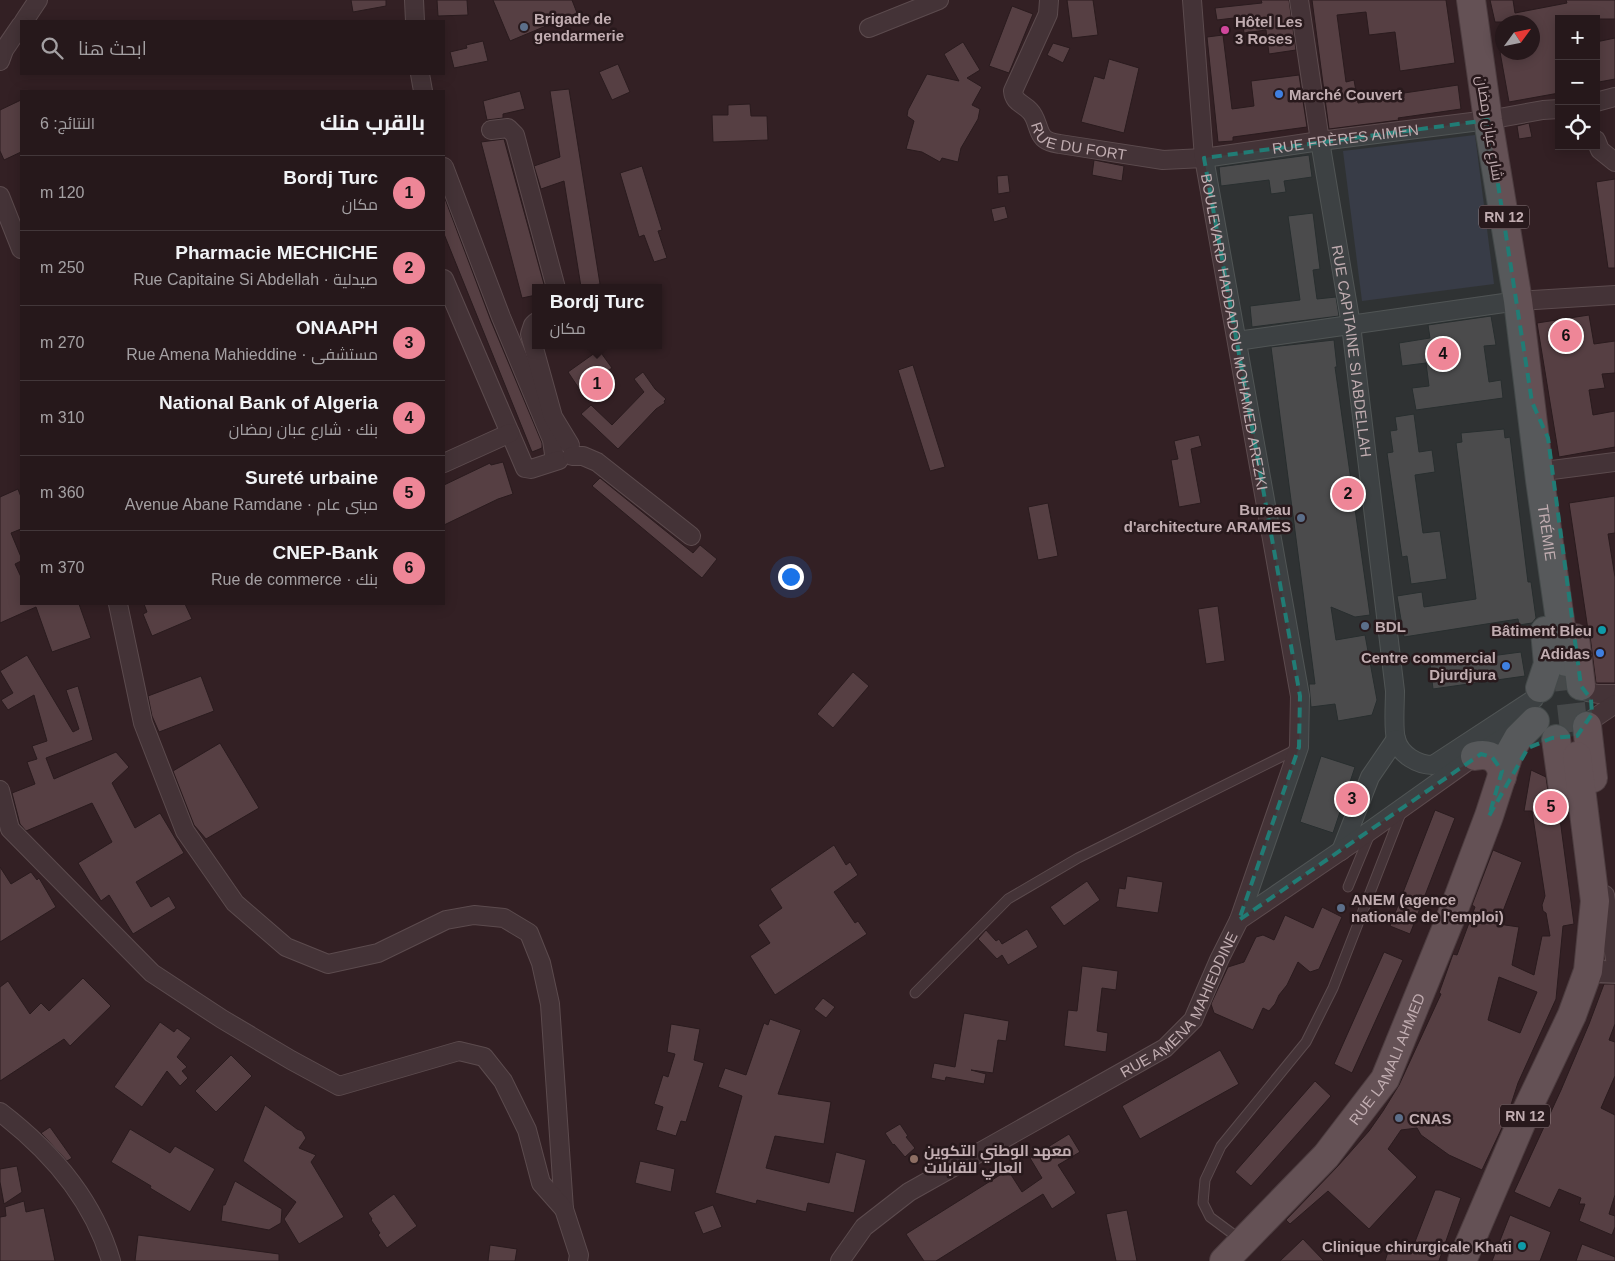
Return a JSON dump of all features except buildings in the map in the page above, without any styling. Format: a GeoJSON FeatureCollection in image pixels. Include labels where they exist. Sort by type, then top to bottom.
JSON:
{"type":"FeatureCollection","features":[{"type":"Feature","properties":{"kind":"main road"},"geometry":{"type":"LineString","coordinates":[[1462,0],[1475,32]]}},
{"type":"Feature","properties":{"kind":"main road","name":"RN 12"},"geometry":{"type":"LineString","coordinates":[[1471,0],[1475,32]]}},
{"type":"Feature","properties":{"kind":"main road"},"geometry":{"type":"LineString","coordinates":[[1475,32],[1482,0]]}},
{"type":"Feature","properties":{"kind":"main road","name":"شارع عبان رمضان"},"geometry":{"type":"LineString","coordinates":[[1475,32],[1518,301],[1532,402]]}},
{"type":"Feature","properties":{"kind":"main road","name":"RN 12"},"geometry":{"type":"LineString","coordinates":[[1532,402],[1548,438],[1584,689]]}},
{"type":"Feature","properties":{"kind":"main road","name":"RN 12"},"geometry":{"type":"LineString","coordinates":[[1532,402],[1523,437],[1548,655],[1542,717],[1588,971]]}},
{"type":"Feature","properties":{"kind":"main road","name":"TRÉMIE"},"geometry":{"type":"LineString","coordinates":[[1532,402],[1540,480],[1566,662]]}},
{"type":"Feature","properties":{"kind":"main road"},"geometry":{"type":"LineString","coordinates":[[1560,679],[1568,679],[1584,689],[1592,706],[1589,724],[1577,736],[1570,738],[1542,717],[1546,684],[1560,679]]}},
{"type":"Feature","properties":{"kind":"main road","name":"RUE LAMALI AHMED"},"geometry":{"type":"LineString","coordinates":[[1224,1261],[1326,1156],[1385,1079],[1443,938],[1489,816],[1506,763],[1518,738],[1542,717]]}},
{"type":"Feature","properties":{"kind":"main road","name":"RUE LAMALI AHMED"},"geometry":{"type":"LineString","coordinates":[[1489,816],[1516,764],[1524,752],[1536,743],[1542,717]]}},
{"type":"Feature","properties":{"kind":"main road","name":"RN 12"},"geometry":{"type":"LineString","coordinates":[[1588,971],[1597,962],[1602,951],[1606,925],[1605,895],[1589,724]]}},
{"type":"Feature","properties":{"kind":"main road"},"geometry":{"type":"LineString","coordinates":[[1475,756],[1487,755],[1492,757],[1500,766],[1502,777]]}},
{"type":"Feature","properties":{"kind":"main road","name":"RN 12"},"geometry":{"type":"LineString","coordinates":[[1462,1261],[1525,1114],[1572,1015],[1588,971],[1595,901],[1577,756]]}},
{"type":"Feature","properties":{"kind":"street"},"geometry":{"type":"LineString","coordinates":[[25,20],[38,0]]}},
{"type":"Feature","properties":{"kind":"street"},"geometry":{"type":"LineString","coordinates":[[414,0],[415,20]]}},
{"type":"Feature","properties":{"kind":"street"},"geometry":{"type":"LineString","coordinates":[[869,28],[939,0]]}},
{"type":"Feature","properties":{"kind":"street","name":"RUE DU FORT"},"geometry":{"type":"LineString","coordinates":[[1049,0],[1048,14],[1013,91],[1013,96],[1017,101],[1031,111],[1042,137],[1048,141],[1060,144],[1140,158],[1163,160],[1204,158]]}},
{"type":"Feature","properties":{"kind":"street","name":"BOULEVARD HADDADOU MOHAMED AREZKI"},"geometry":{"type":"LineString","coordinates":[[1192,0],[1204,158],[1300,696],[1299,748],[1239,920]]}},
{"type":"Feature","properties":{"kind":"street","name":"RUE CAPITAINE SI ABDELLAH"},"geometry":{"type":"LineString","coordinates":[[1299,0],[1320,141],[1351,325],[1395,691],[1396,739]]}},
{"type":"Feature","properties":{"kind":"street"},"geometry":{"type":"LineString","coordinates":[[0,61],[4,50],[20,26]]}},
{"type":"Feature","properties":{"kind":"street"},"geometry":{"type":"LineString","coordinates":[[420,75],[423,90]]}},
{"type":"Feature","properties":{"kind":"street"},"geometry":{"type":"LineString","coordinates":[[1600,101],[1615,97]]}},
{"type":"Feature","properties":{"kind":"street","name":"RUE FRÈRES AIMEN"},"geometry":{"type":"LineString","coordinates":[[1204,158],[1555,109]]}},
{"type":"Feature","properties":{"kind":"street"},"geometry":{"type":"LineString","coordinates":[[491,130],[508,128],[515,135],[555,284]]}},
{"type":"Feature","properties":{"kind":"street"},"geometry":{"type":"LineString","coordinates":[[1600,150],[1615,162]]}},
{"type":"Feature","properties":{"kind":"street"},"geometry":{"type":"LineString","coordinates":[[445,170],[501,317],[552,440],[564,454]]}},
{"type":"Feature","properties":{"kind":"street"},"geometry":{"type":"LineString","coordinates":[[0,196],[20,246]]}},
{"type":"Feature","properties":{"kind":"street"},"geometry":{"type":"LineString","coordinates":[[445,281],[525,468],[531,469],[564,454],[591,458],[691,536]]}},
{"type":"Feature","properties":{"kind":"street"},"geometry":{"type":"LineString","coordinates":[[1237,341],[1518,301],[1615,294]]}},
{"type":"Feature","properties":{"kind":"street"},"geometry":{"type":"LineString","coordinates":[[532,328],[530,334],[532,341]]}},
{"type":"Feature","properties":{"kind":"street"},"geometry":{"type":"LineString","coordinates":[[534,349],[564,454]]}},
{"type":"Feature","properties":{"kind":"street"},"geometry":{"type":"LineString","coordinates":[[445,463],[510,433]]}},
{"type":"Feature","properties":{"kind":"street"},"geometry":{"type":"LineString","coordinates":[[1552,470],[1615,462]]}},
{"type":"Feature","properties":{"kind":"street"},"geometry":{"type":"LineString","coordinates":[[118,605],[143,723],[185,831],[235,903],[286,947],[328,964],[378,953],[446,920],[474,915],[504,918],[528,933],[541,963],[550,1004],[564,1209],[578,1255],[578,1261]]}},
{"type":"Feature","properties":{"kind":"street"},"geometry":{"type":"LineString","coordinates":[[1584,689],[1598,694],[1615,694]]}},
{"type":"Feature","properties":{"kind":"street"},"geometry":{"type":"LineString","coordinates":[[1589,724],[1615,704]]}},
{"type":"Feature","properties":{"kind":"street"},"geometry":{"type":"LineString","coordinates":[[1380,762],[1394,754],[1404,755],[1422,764],[1433,765],[1542,717]]}},
{"type":"Feature","properties":{"kind":"street","name":"RUE AMENA MAHIEDDINE"},"geometry":{"type":"LineString","coordinates":[[840,1261],[864,1226],[909,1192],[1165,1048],[1193,1020],[1239,920],[1372,830],[1475,756],[1542,717]]}},
{"type":"Feature","properties":{"kind":"street"},"geometry":{"type":"LineString","coordinates":[[1340,851],[1370,778],[1396,739],[1410,758]]}},
{"type":"Feature","properties":{"kind":"street"},"geometry":{"type":"LineString","coordinates":[[0,790],[10,829],[152,973],[222,1019],[291,1060],[339,1086],[459,1052],[484,1058],[503,1081],[527,1130],[541,1183],[564,1209]]}},
{"type":"Feature","properties":{"kind":"street"},"geometry":{"type":"LineString","coordinates":[[1605,895],[1615,959]]}},
{"type":"Feature","properties":{"kind":"street"},"geometry":{"type":"LineString","coordinates":[[1588,971],[1615,972]]}},
{"type":"Feature","properties":{"kind":"street"},"geometry":{"type":"LineString","coordinates":[[1,1112],[53,1159],[75,1185],[93,1214],[107,1245],[111,1261]]}},
{"type":"Feature","properties":{"kind":"lane"},"geometry":{"type":"LineString","coordinates":[[915,993],[1008,899],[1078,858],[1299,748]]}},
{"type":"Feature","properties":{"kind":"lane"},"geometry":{"type":"LineString","coordinates":[[1243,1242],[1210,1217],[1203,1203],[1205,1180],[1221,1146],[1306,1042],[1333,988],[1403,806]]}},
{"type":"Feature","properties":{"kind":"lane"},"geometry":{"type":"LineString","coordinates":[[1348,887],[1372,830]]}},
{"type":"Feature","properties":{"kind":"highlighted area"},"geometry":{"type":"Polygon","coordinates":[[[1488,120],[1532,402],[1548,438],[1581,686],[1591,699],[1592,714],[1577,736],[1552,738],[1528,748],[1489,816],[1502,771],[1492,757],[1481,754],[1239,920],[1299,747],[1300,696],[1204,158],[1488,120]]]}},
{"type":"Feature","properties":{"kind":"shaded area"},"geometry":{"type":"Polygon","coordinates":[[[1475,135],[1494,284],[1362,301],[1343,151],[1475,135]]]}},
{"type":"Feature","properties":{"kind":"tunnel"},"geometry":{"type":"LineString","coordinates":[[1566,662],[1577,756]]}},
{"type":"Feature","properties":{"kind":"place","name":"Brigade de gendarmerie"},"geometry":{"type":"Point","coordinates":[524,27]}},
{"type":"Feature","properties":{"kind":"place","name":"Hôtel Les 3 Roses"},"geometry":{"type":"Point","coordinates":[1225,30]}},
{"type":"Feature","properties":{"kind":"place","name":"Marché Couvert"},"geometry":{"type":"Point","coordinates":[1279,94]}},
{"type":"Feature","properties":{"kind":"place","name":"CNEP-Bank"},"geometry":{"type":"Point","coordinates":[1566,336]}},
{"type":"Feature","properties":{"kind":"place","name":"National Bank of Algeria"},"geometry":{"type":"Point","coordinates":[1443,354]}},
{"type":"Feature","properties":{"kind":"place","name":"Bordj Turc"},"geometry":{"type":"Point","coordinates":[597,384]}},
{"type":"Feature","properties":{"kind":"place","name":"Pharmacie MECHICHE"},"geometry":{"type":"Point","coordinates":[1348,494]}},
{"type":"Feature","properties":{"kind":"place","name":"Bureau d'architecture ARAMES"},"geometry":{"type":"Point","coordinates":[1301,518]}},
{"type":"Feature","properties":{"kind":"place","name":"BDL"},"geometry":{"type":"Point","coordinates":[1365,626]}},
{"type":"Feature","properties":{"kind":"place","name":"Bâtiment Bleu"},"geometry":{"type":"Point","coordinates":[1602,630]}},
{"type":"Feature","properties":{"kind":"place","name":"Adidas"},"geometry":{"type":"Point","coordinates":[1600,653]}},
{"type":"Feature","properties":{"kind":"place","name":"Centre commercial Djurdjura"},"geometry":{"type":"Point","coordinates":[1506,666]}},
{"type":"Feature","properties":{"kind":"place","name":"ONAAPH"},"geometry":{"type":"Point","coordinates":[1352,799]}},
{"type":"Feature","properties":{"kind":"place","name":"Sureté urbaine"},"geometry":{"type":"Point","coordinates":[1551,807]}},
{"type":"Feature","properties":{"kind":"place","name":"ANEM (agence nationale de l'emploi)"},"geometry":{"type":"Point","coordinates":[1341,908]}},
{"type":"Feature","properties":{"kind":"place","name":"CNAS"},"geometry":{"type":"Point","coordinates":[1399,1118]}},
{"type":"Feature","properties":{"kind":"place","name":"معهد الوطني التكوين العالي للقابلات"},"geometry":{"type":"Point","coordinates":[914,1159]}},
{"type":"Feature","properties":{"kind":"place","name":"Clinique chirurgicale Khati"},"geometry":{"type":"Point","coordinates":[1522,1246]}}]}
